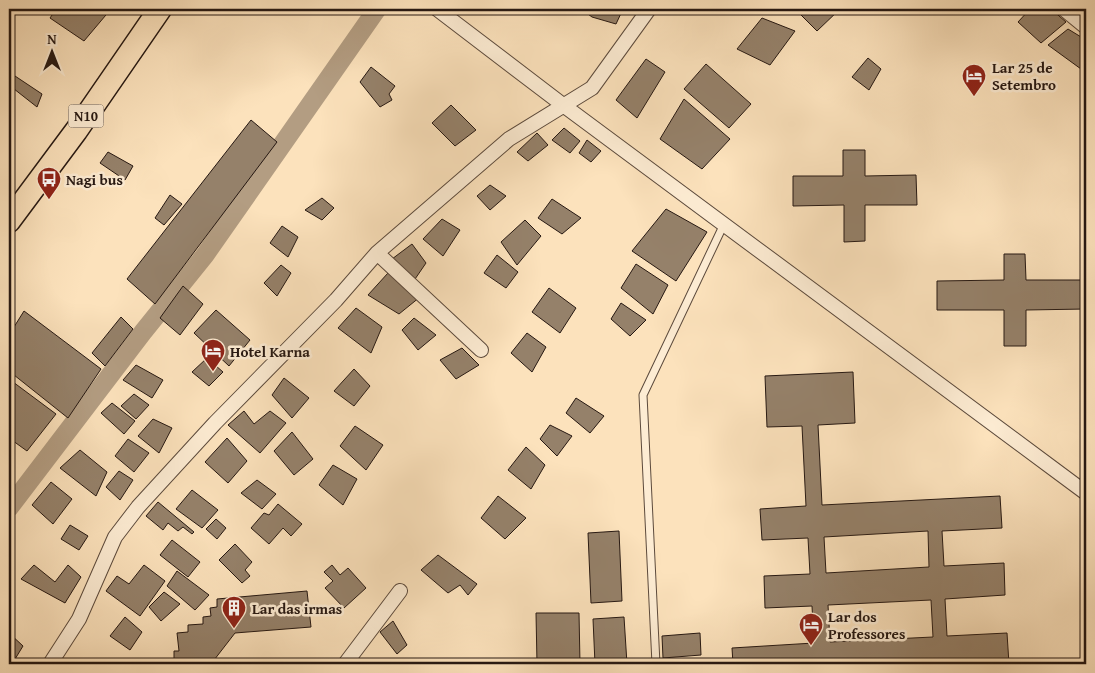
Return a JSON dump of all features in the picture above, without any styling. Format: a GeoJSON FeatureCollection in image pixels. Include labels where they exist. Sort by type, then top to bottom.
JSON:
{"type":"FeatureCollection","features":[{"type":"Feature","properties":{"kind":"main road","name":"N10"},"geometry":{"type":"LineString","coordinates":[[9,221],[76,130],[160,9]]}},
{"type":"Feature","properties":{"kind":"street"},"geometry":{"type":"LineString","coordinates":[[437,9],[1086,493]]}},
{"type":"Feature","properties":{"kind":"street"},"geometry":{"type":"LineString","coordinates":[[50,664],[79,619],[115,537],[138,507],[215,423],[336,300],[377,253],[509,140],[592,88],[649,9]]}},
{"type":"Feature","properties":{"kind":"street"},"geometry":{"type":"LineString","coordinates":[[1064,9],[1086,28]]}},
{"type":"Feature","properties":{"kind":"street"},"geometry":{"type":"LineString","coordinates":[[377,253],[482,350]]}},
{"type":"Feature","properties":{"kind":"street"},"geometry":{"type":"LineString","coordinates":[[345,664],[400,591]]}},
{"type":"Feature","properties":{"kind":"lane"},"geometry":{"type":"LineString","coordinates":[[656,664],[644,395],[724,224]]}},
{"type":"Feature","properties":{"kind":"building"},"geometry":{"type":"Polygon","coordinates":[[[56,9],[111,9],[84,41],[50,18],[56,9]]]}},
{"type":"Feature","properties":{"kind":"building"},"geometry":{"type":"Polygon","coordinates":[[[581,9],[623,9],[616,24],[592,17],[581,9]]]}},
{"type":"Feature","properties":{"kind":"building"},"geometry":{"type":"Polygon","coordinates":[[[795,9],[840,9],[817,31],[795,9]]]}},
{"type":"Feature","properties":{"kind":"building"},"geometry":{"type":"Polygon","coordinates":[[[1030,9],[1051,9],[1066,22],[1041,43],[1018,22],[1030,9]]]}},
{"type":"Feature","properties":{"kind":"building"},"geometry":{"type":"Polygon","coordinates":[[[762,18],[795,31],[770,65],[737,49],[762,18]]]}},
{"type":"Feature","properties":{"kind":"building"},"geometry":{"type":"Polygon","coordinates":[[[1068,29],[1086,40],[1086,59],[1081,69],[1048,45],[1068,29]]]}},
{"type":"Feature","properties":{"kind":"building"},"geometry":{"type":"Polygon","coordinates":[[[868,58],[881,69],[869,90],[852,77],[868,58]]]}},
{"type":"Feature","properties":{"kind":"building"},"geometry":{"type":"Polygon","coordinates":[[[646,59],[665,72],[637,118],[616,100],[646,59]]]}},
{"type":"Feature","properties":{"kind":"building"},"geometry":{"type":"Polygon","coordinates":[[[706,64],[751,104],[729,128],[684,89],[706,64]]]}},
{"type":"Feature","properties":{"kind":"building"},"geometry":{"type":"Polygon","coordinates":[[[371,67],[395,86],[389,94],[392,100],[380,107],[360,82],[371,67]]]}},
{"type":"Feature","properties":{"kind":"building"},"geometry":{"type":"Polygon","coordinates":[[[9,72],[42,94],[37,107],[9,85],[9,72]]]}},
{"type":"Feature","properties":{"kind":"building"},"geometry":{"type":"Polygon","coordinates":[[[684,99],[730,139],[702,169],[660,139],[684,99]]]}},
{"type":"Feature","properties":{"kind":"building"},"geometry":{"type":"Polygon","coordinates":[[[451,105],[476,130],[455,146],[432,123],[451,105]]]}},
{"type":"Feature","properties":{"kind":"building"},"geometry":{"type":"Polygon","coordinates":[[[251,120],[277,142],[155,304],[127,279],[251,120]]]}},
{"type":"Feature","properties":{"kind":"building"},"geometry":{"type":"Polygon","coordinates":[[[564,128],[580,141],[570,153],[552,140],[564,128]]]}},
{"type":"Feature","properties":{"kind":"building"},"geometry":{"type":"Polygon","coordinates":[[[537,133],[548,145],[528,161],[517,152],[537,133]]]}},
{"type":"Feature","properties":{"kind":"building"},"geometry":{"type":"Polygon","coordinates":[[[587,140],[601,151],[591,162],[579,153],[587,140]]]}},
{"type":"Feature","properties":{"kind":"building"},"geometry":{"type":"Polygon","coordinates":[[[843,150],[865,150],[865,176],[916,175],[917,205],[865,205],[865,241],[844,242],[844,205],[793,206],[793,176],[843,176],[843,150]]]}},
{"type":"Feature","properties":{"kind":"building"},"geometry":{"type":"Polygon","coordinates":[[[108,152],[133,166],[125,180],[100,163],[108,152]]]}},
{"type":"Feature","properties":{"kind":"building"},"geometry":{"type":"Polygon","coordinates":[[[490,185],[506,196],[490,210],[477,196],[490,185]]]}},
{"type":"Feature","properties":{"kind":"building"},"geometry":{"type":"Polygon","coordinates":[[[170,195],[182,204],[164,225],[155,218],[170,195]]]}},
{"type":"Feature","properties":{"kind":"building"},"geometry":{"type":"Polygon","coordinates":[[[322,198],[334,208],[322,220],[305,210],[322,198]]]}},
{"type":"Feature","properties":{"kind":"building"},"geometry":{"type":"Polygon","coordinates":[[[552,199],[581,218],[562,234],[538,218],[552,199]]]}},
{"type":"Feature","properties":{"kind":"building"},"geometry":{"type":"Polygon","coordinates":[[[666,209],[707,232],[676,281],[632,251],[666,209]]]}},
{"type":"Feature","properties":{"kind":"building"},"geometry":{"type":"Polygon","coordinates":[[[442,219],[460,230],[443,256],[423,239],[442,219]]]}},
{"type":"Feature","properties":{"kind":"building"},"geometry":{"type":"Polygon","coordinates":[[[525,220],[541,236],[517,265],[501,242],[525,220]]]}},
{"type":"Feature","properties":{"kind":"building"},"geometry":{"type":"Polygon","coordinates":[[[282,226],[298,237],[288,257],[270,243],[282,226]]]}},
{"type":"Feature","properties":{"kind":"building"},"geometry":{"type":"Polygon","coordinates":[[[412,244],[426,263],[413,282],[392,259],[412,244]]]}},
{"type":"Feature","properties":{"kind":"building"},"geometry":{"type":"Polygon","coordinates":[[[1004,254],[1025,254],[1026,280],[1086,280],[1086,309],[1026,310],[1026,346],[1004,346],[1004,310],[937,310],[937,281],[1004,280],[1004,254]]]}},
{"type":"Feature","properties":{"kind":"building"},"geometry":{"type":"Polygon","coordinates":[[[497,255],[518,272],[506,288],[484,273],[497,255]]]}},
{"type":"Feature","properties":{"kind":"building"},"geometry":{"type":"Polygon","coordinates":[[[636,264],[668,285],[653,314],[621,288],[636,264]]]}},
{"type":"Feature","properties":{"kind":"building"},"geometry":{"type":"Polygon","coordinates":[[[281,265],[291,273],[277,296],[264,283],[281,265]]]}},
{"type":"Feature","properties":{"kind":"building"},"geometry":{"type":"Polygon","coordinates":[[[388,273],[420,297],[399,314],[368,295],[388,273]]]}},
{"type":"Feature","properties":{"kind":"building"},"geometry":{"type":"Polygon","coordinates":[[[183,286],[203,304],[180,335],[160,318],[183,286]]]}},
{"type":"Feature","properties":{"kind":"building"},"geometry":{"type":"Polygon","coordinates":[[[549,288],[576,308],[560,333],[532,312],[549,288]]]}},
{"type":"Feature","properties":{"kind":"building"},"geometry":{"type":"Polygon","coordinates":[[[621,303],[646,320],[630,336],[611,319],[621,303]]]}},
{"type":"Feature","properties":{"kind":"building"},"geometry":{"type":"Polygon","coordinates":[[[356,308],[382,327],[371,353],[338,328],[356,308]]]}},
{"type":"Feature","properties":{"kind":"building"},"geometry":{"type":"Polygon","coordinates":[[[216,310],[250,340],[229,366],[194,333],[216,310]]]}},
{"type":"Feature","properties":{"kind":"building"},"geometry":{"type":"Polygon","coordinates":[[[24,311],[101,369],[68,418],[9,371],[9,324],[14,327],[24,311]]]}},
{"type":"Feature","properties":{"kind":"building"},"geometry":{"type":"Polygon","coordinates":[[[121,317],[133,329],[105,366],[92,353],[121,317]]]}},
{"type":"Feature","properties":{"kind":"building"},"geometry":{"type":"Polygon","coordinates":[[[414,318],[436,335],[418,350],[402,330],[414,318]]]}},
{"type":"Feature","properties":{"kind":"building"},"geometry":{"type":"Polygon","coordinates":[[[527,333],[546,347],[532,372],[511,353],[527,333]]]}},
{"type":"Feature","properties":{"kind":"building"},"geometry":{"type":"Polygon","coordinates":[[[462,348],[479,365],[456,379],[440,360],[462,348]]]}},
{"type":"Feature","properties":{"kind":"building"},"geometry":{"type":"Polygon","coordinates":[[[207,358],[223,372],[209,386],[192,372],[207,358]]]}},
{"type":"Feature","properties":{"kind":"building"},"geometry":{"type":"Polygon","coordinates":[[[136,365],[163,380],[152,398],[123,380],[136,365]]]}},
{"type":"Feature","properties":{"kind":"building"},"geometry":{"type":"Polygon","coordinates":[[[354,369],[370,386],[354,406],[334,391],[354,369]]]}},
{"type":"Feature","properties":{"kind":"building"},"geometry":{"type":"Polygon","coordinates":[[[853,372],[855,423],[818,425],[822,505],[1000,496],[1002,528],[942,531],[944,566],[1004,563],[1005,595],[945,599],[947,636],[1007,633],[1009,664],[733,664],[732,648],[814,643],[812,606],[765,608],[764,576],[810,574],[808,538],[762,540],[760,509],[806,506],[802,426],[767,427],[765,376],[853,372]],[[928,531],[824,537],[826,573],[929,567],[928,531]],[[931,600],[828,605],[830,642],[933,637],[931,600]]]}},
{"type":"Feature","properties":{"kind":"building"},"geometry":{"type":"Polygon","coordinates":[[[284,378],[309,398],[292,418],[272,395],[284,378]]]}},
{"type":"Feature","properties":{"kind":"building"},"geometry":{"type":"Polygon","coordinates":[[[9,379],[56,414],[27,451],[9,438],[9,379]]]}},
{"type":"Feature","properties":{"kind":"building"},"geometry":{"type":"Polygon","coordinates":[[[134,394],[149,405],[136,419],[121,406],[134,394]]]}},
{"type":"Feature","properties":{"kind":"building"},"geometry":{"type":"Polygon","coordinates":[[[576,398],[604,416],[590,433],[566,413],[576,398]]]}},
{"type":"Feature","properties":{"kind":"building"},"geometry":{"type":"Polygon","coordinates":[[[112,403],[135,421],[124,434],[101,413],[112,403]]]}},
{"type":"Feature","properties":{"kind":"building"},"geometry":{"type":"Polygon","coordinates":[[[244,411],[254,424],[270,411],[286,423],[260,453],[228,425],[244,411]]]}},
{"type":"Feature","properties":{"kind":"building"},"geometry":{"type":"Polygon","coordinates":[[[153,419],[172,428],[159,453],[138,436],[153,419]]]}},
{"type":"Feature","properties":{"kind":"building"},"geometry":{"type":"Polygon","coordinates":[[[550,425],[572,436],[557,456],[540,439],[550,425]]]}},
{"type":"Feature","properties":{"kind":"building"},"geometry":{"type":"Polygon","coordinates":[[[355,426],[383,445],[366,470],[340,446],[355,426]]]}},
{"type":"Feature","properties":{"kind":"building"},"geometry":{"type":"Polygon","coordinates":[[[292,432],[313,459],[294,475],[274,451],[292,432]]]}},
{"type":"Feature","properties":{"kind":"building"},"geometry":{"type":"Polygon","coordinates":[[[227,438],[247,461],[228,483],[205,462],[227,438]]]}},
{"type":"Feature","properties":{"kind":"building"},"geometry":{"type":"Polygon","coordinates":[[[128,439],[149,453],[134,472],[115,456],[128,439]]]}},
{"type":"Feature","properties":{"kind":"building"},"geometry":{"type":"Polygon","coordinates":[[[526,447],[545,465],[531,489],[508,470],[526,447]]]}},
{"type":"Feature","properties":{"kind":"building"},"geometry":{"type":"Polygon","coordinates":[[[80,450],[107,472],[96,496],[60,468],[80,450]]]}},
{"type":"Feature","properties":{"kind":"building"},"geometry":{"type":"Polygon","coordinates":[[[333,465],[357,479],[343,505],[319,485],[333,465]]]}},
{"type":"Feature","properties":{"kind":"building"},"geometry":{"type":"Polygon","coordinates":[[[119,471],[133,480],[120,500],[106,487],[119,471]]]}},
{"type":"Feature","properties":{"kind":"building"},"geometry":{"type":"Polygon","coordinates":[[[257,480],[276,494],[262,509],[241,493],[257,480]]]}},
{"type":"Feature","properties":{"kind":"building"},"geometry":{"type":"Polygon","coordinates":[[[51,482],[72,499],[53,524],[32,505],[51,482]]]}},
{"type":"Feature","properties":{"kind":"building"},"geometry":{"type":"Polygon","coordinates":[[[192,490],[218,510],[202,528],[176,509],[192,490]]]}},
{"type":"Feature","properties":{"kind":"building"},"geometry":{"type":"Polygon","coordinates":[[[498,496],[526,518],[505,539],[481,518],[498,496]]]}},
{"type":"Feature","properties":{"kind":"building"},"geometry":{"type":"Polygon","coordinates":[[[158,502],[194,532],[192,534],[183,527],[178,531],[168,523],[163,530],[146,516],[158,502]]]}},
{"type":"Feature","properties":{"kind":"building"},"geometry":{"type":"Polygon","coordinates":[[[278,504],[302,524],[291,536],[283,528],[269,544],[251,528],[264,513],[269,515],[278,504]]]}},
{"type":"Feature","properties":{"kind":"building"},"geometry":{"type":"Polygon","coordinates":[[[216,519],[226,528],[217,539],[206,529],[216,519]]]}},
{"type":"Feature","properties":{"kind":"building"},"geometry":{"type":"Polygon","coordinates":[[[70,525],[88,536],[79,550],[61,539],[70,525]]]}},
{"type":"Feature","properties":{"kind":"building"},"geometry":{"type":"Polygon","coordinates":[[[619,531],[622,601],[591,603],[588,533],[619,531]]]}},
{"type":"Feature","properties":{"kind":"building"},"geometry":{"type":"Polygon","coordinates":[[[172,540],[200,562],[188,577],[160,555],[172,540]]]}},
{"type":"Feature","properties":{"kind":"building"},"geometry":{"type":"Polygon","coordinates":[[[235,544],[252,562],[245,570],[250,576],[242,583],[219,560],[235,544]]]}},
{"type":"Feature","properties":{"kind":"building"},"geometry":{"type":"Polygon","coordinates":[[[438,555],[477,584],[468,595],[460,585],[448,593],[421,570],[438,555]]]}},
{"type":"Feature","properties":{"kind":"building"},"geometry":{"type":"Polygon","coordinates":[[[34,565],[55,582],[68,565],[81,577],[65,603],[21,579],[34,565]]]}},
{"type":"Feature","properties":{"kind":"building"},"geometry":{"type":"Polygon","coordinates":[[[144,565],[165,581],[140,616],[106,591],[117,576],[129,584],[144,565]]]}},
{"type":"Feature","properties":{"kind":"building"},"geometry":{"type":"Polygon","coordinates":[[[332,565],[340,575],[348,568],[366,588],[344,608],[325,588],[333,581],[324,572],[332,565]]]}},
{"type":"Feature","properties":{"kind":"building"},"geometry":{"type":"Polygon","coordinates":[[[177,571],[209,595],[195,610],[167,586],[177,571]]]}},
{"type":"Feature","properties":{"kind":"building","name":"Lar das irmas"},"geometry":{"type":"Polygon","coordinates":[[[307,591],[311,627],[235,633],[211,664],[163,664],[174,663],[174,651],[179,651],[177,633],[188,632],[188,625],[203,624],[203,617],[211,616],[210,608],[217,607],[217,599],[307,591]]]}},
{"type":"Feature","properties":{"kind":"building"},"geometry":{"type":"Polygon","coordinates":[[[164,592],[180,604],[161,621],[149,607],[164,592]]]}},
{"type":"Feature","properties":{"kind":"building"},"geometry":{"type":"Polygon","coordinates":[[[536,613],[579,613],[580,664],[537,664],[536,613]]]}},
{"type":"Feature","properties":{"kind":"building"},"geometry":{"type":"Polygon","coordinates":[[[125,617],[142,632],[130,650],[110,636],[125,617]]]}},
{"type":"Feature","properties":{"kind":"building"},"geometry":{"type":"Polygon","coordinates":[[[624,617],[627,664],[595,664],[593,619],[624,617]]]}},
{"type":"Feature","properties":{"kind":"building"},"geometry":{"type":"Polygon","coordinates":[[[393,621],[407,645],[397,654],[380,632],[393,621]]]}},
{"type":"Feature","properties":{"kind":"building"},"geometry":{"type":"Polygon","coordinates":[[[9,633],[23,646],[12,664],[9,662],[9,633]]]}},
{"type":"Feature","properties":{"kind":"building"},"geometry":{"type":"Polygon","coordinates":[[[700,633],[701,655],[663,658],[662,636],[700,633]]]}},
{"type":"Feature","properties":{"kind":"waterway"},"geometry":{"type":"LineString","coordinates":[[9,508],[143,332],[205,255],[377,9]]}},
{"type":"Feature","properties":{"kind":"place","name":"Lar 25 de Setembro"},"geometry":{"type":"Point","coordinates":[974,97]}},
{"type":"Feature","properties":{"kind":"place","name":"Nagi bus"},"geometry":{"type":"Point","coordinates":[49,200]}},
{"type":"Feature","properties":{"kind":"place","name":"Hotel Karna"},"geometry":{"type":"Point","coordinates":[213,372]}},
{"type":"Feature","properties":{"kind":"place","name":"Lar das irmas"},"geometry":{"type":"Point","coordinates":[234,629]}},
{"type":"Feature","properties":{"kind":"place","name":"Lar dos Professores"},"geometry":{"type":"Point","coordinates":[811,646]}}]}
